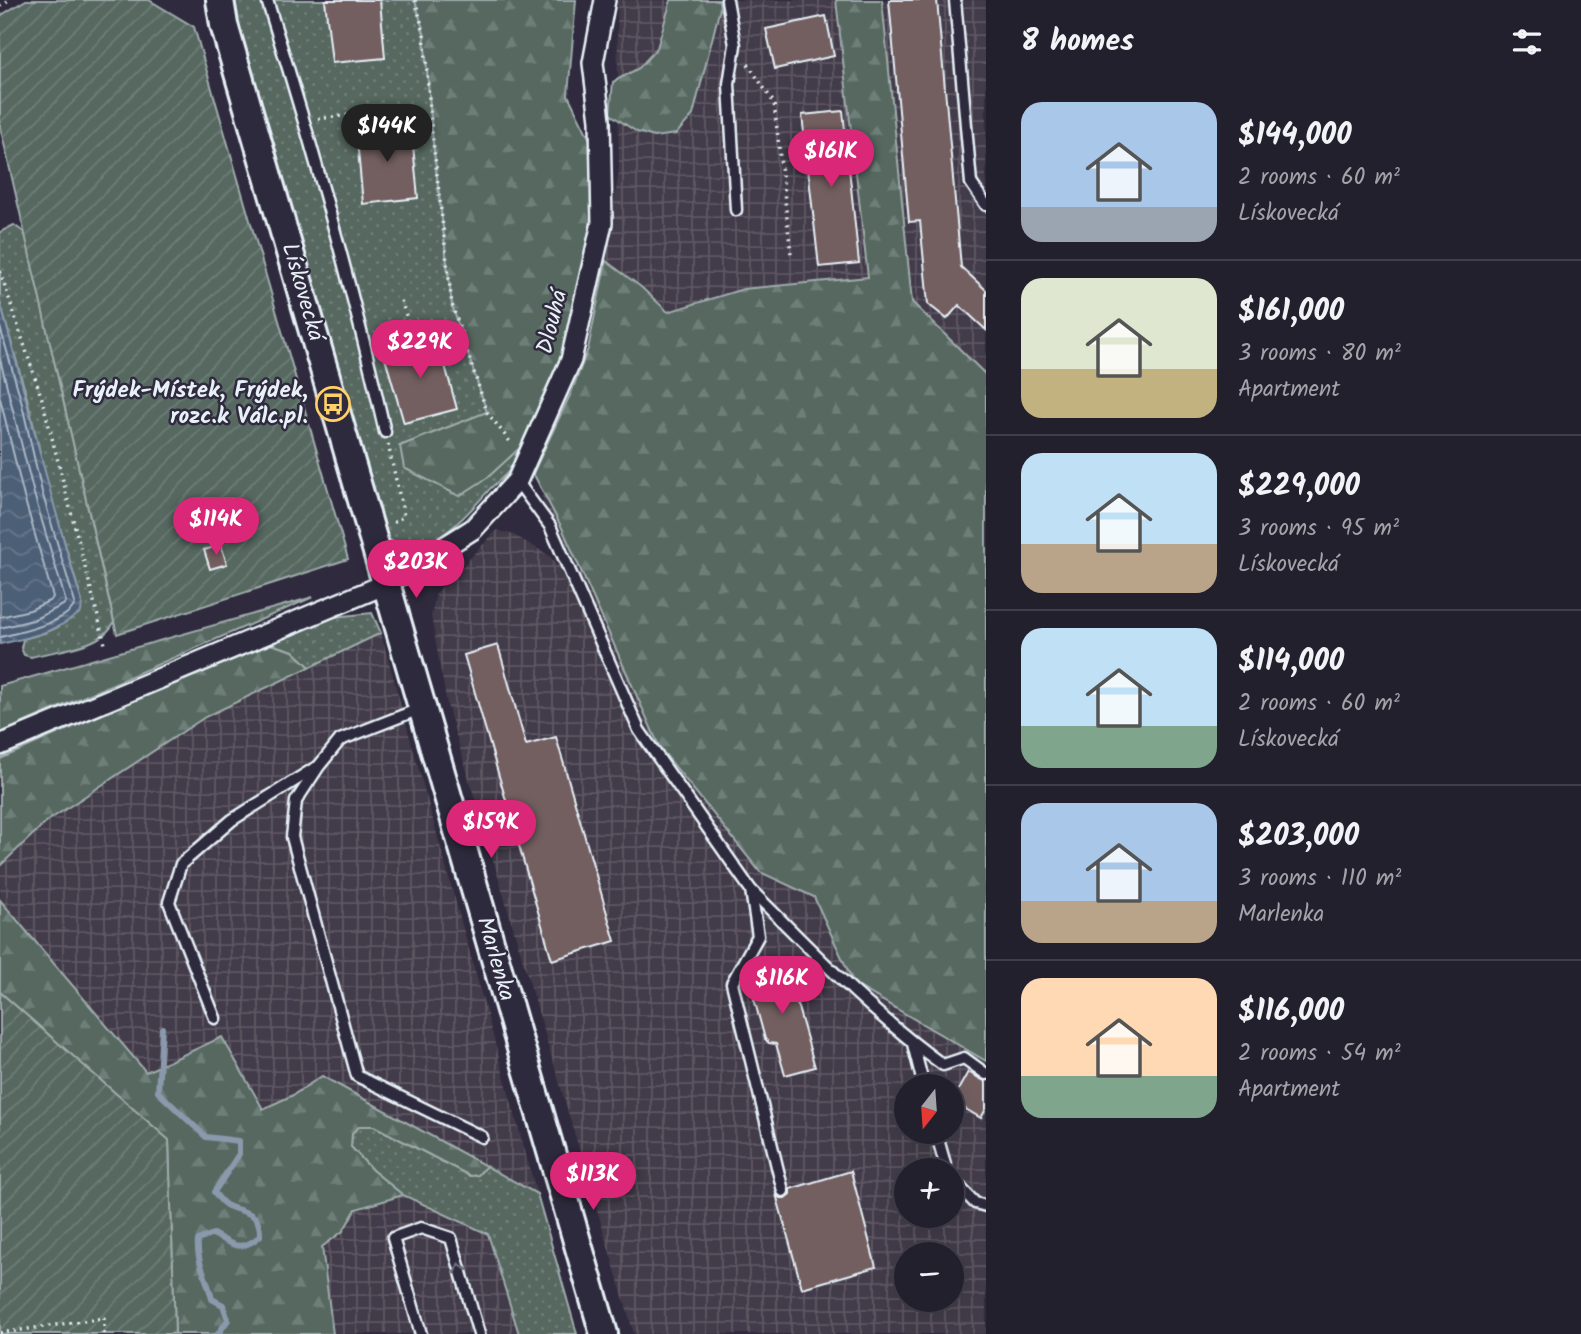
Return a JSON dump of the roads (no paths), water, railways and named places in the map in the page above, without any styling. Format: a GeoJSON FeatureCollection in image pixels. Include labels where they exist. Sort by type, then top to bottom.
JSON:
{"type":"FeatureCollection","features":[{"type":"Feature","properties":{"kind":"main road","name":"Lískovecká"},"geometry":{"type":"LineString","coordinates":[[220,0],[224,25],[386,584]]}},
{"type":"Feature","properties":{"kind":"main road","name":"Marlenka"},"geometry":{"type":"LineString","coordinates":[[386,584],[604,1334]]}},
{"type":"Feature","properties":{"kind":"street","name":"Dlouhá"},"geometry":{"type":"LineString","coordinates":[[0,745],[386,584],[473,529],[517,481],[571,360],[602,223],[600,120],[593,63],[605,0]]}},
{"type":"Feature","properties":{"kind":"lane"},"geometry":{"type":"LineString","coordinates":[[267,0],[306,122],[365,343],[385,432]]}},
{"type":"Feature","properties":{"kind":"lane"},"geometry":{"type":"LineString","coordinates":[[727,0],[735,44],[729,84],[736,210]]}},
{"type":"Feature","properties":{"kind":"lane"},"geometry":{"type":"LineString","coordinates":[[955,0],[971,183],[986,205]]}},
{"type":"Feature","properties":{"kind":"lane"},"geometry":{"type":"LineString","coordinates":[[517,481],[550,526],[639,730],[751,890],[821,960],[913,1043],[943,1065],[964,1058],[986,1074]]}},
{"type":"Feature","properties":{"kind":"lane"},"geometry":{"type":"LineString","coordinates":[[422,708],[340,740],[296,801],[292,837],[358,1076],[482,1138]]}},
{"type":"Feature","properties":{"kind":"lane"},"geometry":{"type":"LineString","coordinates":[[215,1018],[169,902],[181,864],[232,820],[319,766]]}},
{"type":"Feature","properties":{"kind":"lane"},"geometry":{"type":"LineString","coordinates":[[751,890],[758,936],[732,983],[783,1191]]}},
{"type":"Feature","properties":{"kind":"lane"},"geometry":{"type":"LineString","coordinates":[[913,1043],[921,1074]]}},
{"type":"Feature","properties":{"kind":"lane"},"geometry":{"type":"LineString","coordinates":[[964,1192],[975,1203],[986,1206]]}},
{"type":"Feature","properties":{"kind":"lane"},"geometry":{"type":"LineString","coordinates":[[421,1334],[393,1238],[421,1228],[452,1238],[479,1334]]}},
{"type":"Feature","properties":{"kind":"water"},"geometry":{"type":"Polygon","coordinates":[[[0,302],[82,602],[81,612],[63,624],[0,644],[0,302]]]}},
{"type":"Feature","properties":{"kind":"waterway"},"geometry":{"type":"LineString","coordinates":[[162,1028],[158,1092],[206,1137],[239,1141],[239,1154],[214,1192],[226,1205],[254,1217],[260,1228],[260,1236],[242,1246],[231,1244],[213,1234],[198,1240],[200,1263],[212,1299],[223,1305],[228,1320],[218,1334]]}},
{"type":"Feature","properties":{"kind":"place","name":"Frýdek-Místek, Frýdek, rozc.k Válc.pl."},"geometry":{"type":"Point","coordinates":[333,404]}}]}
